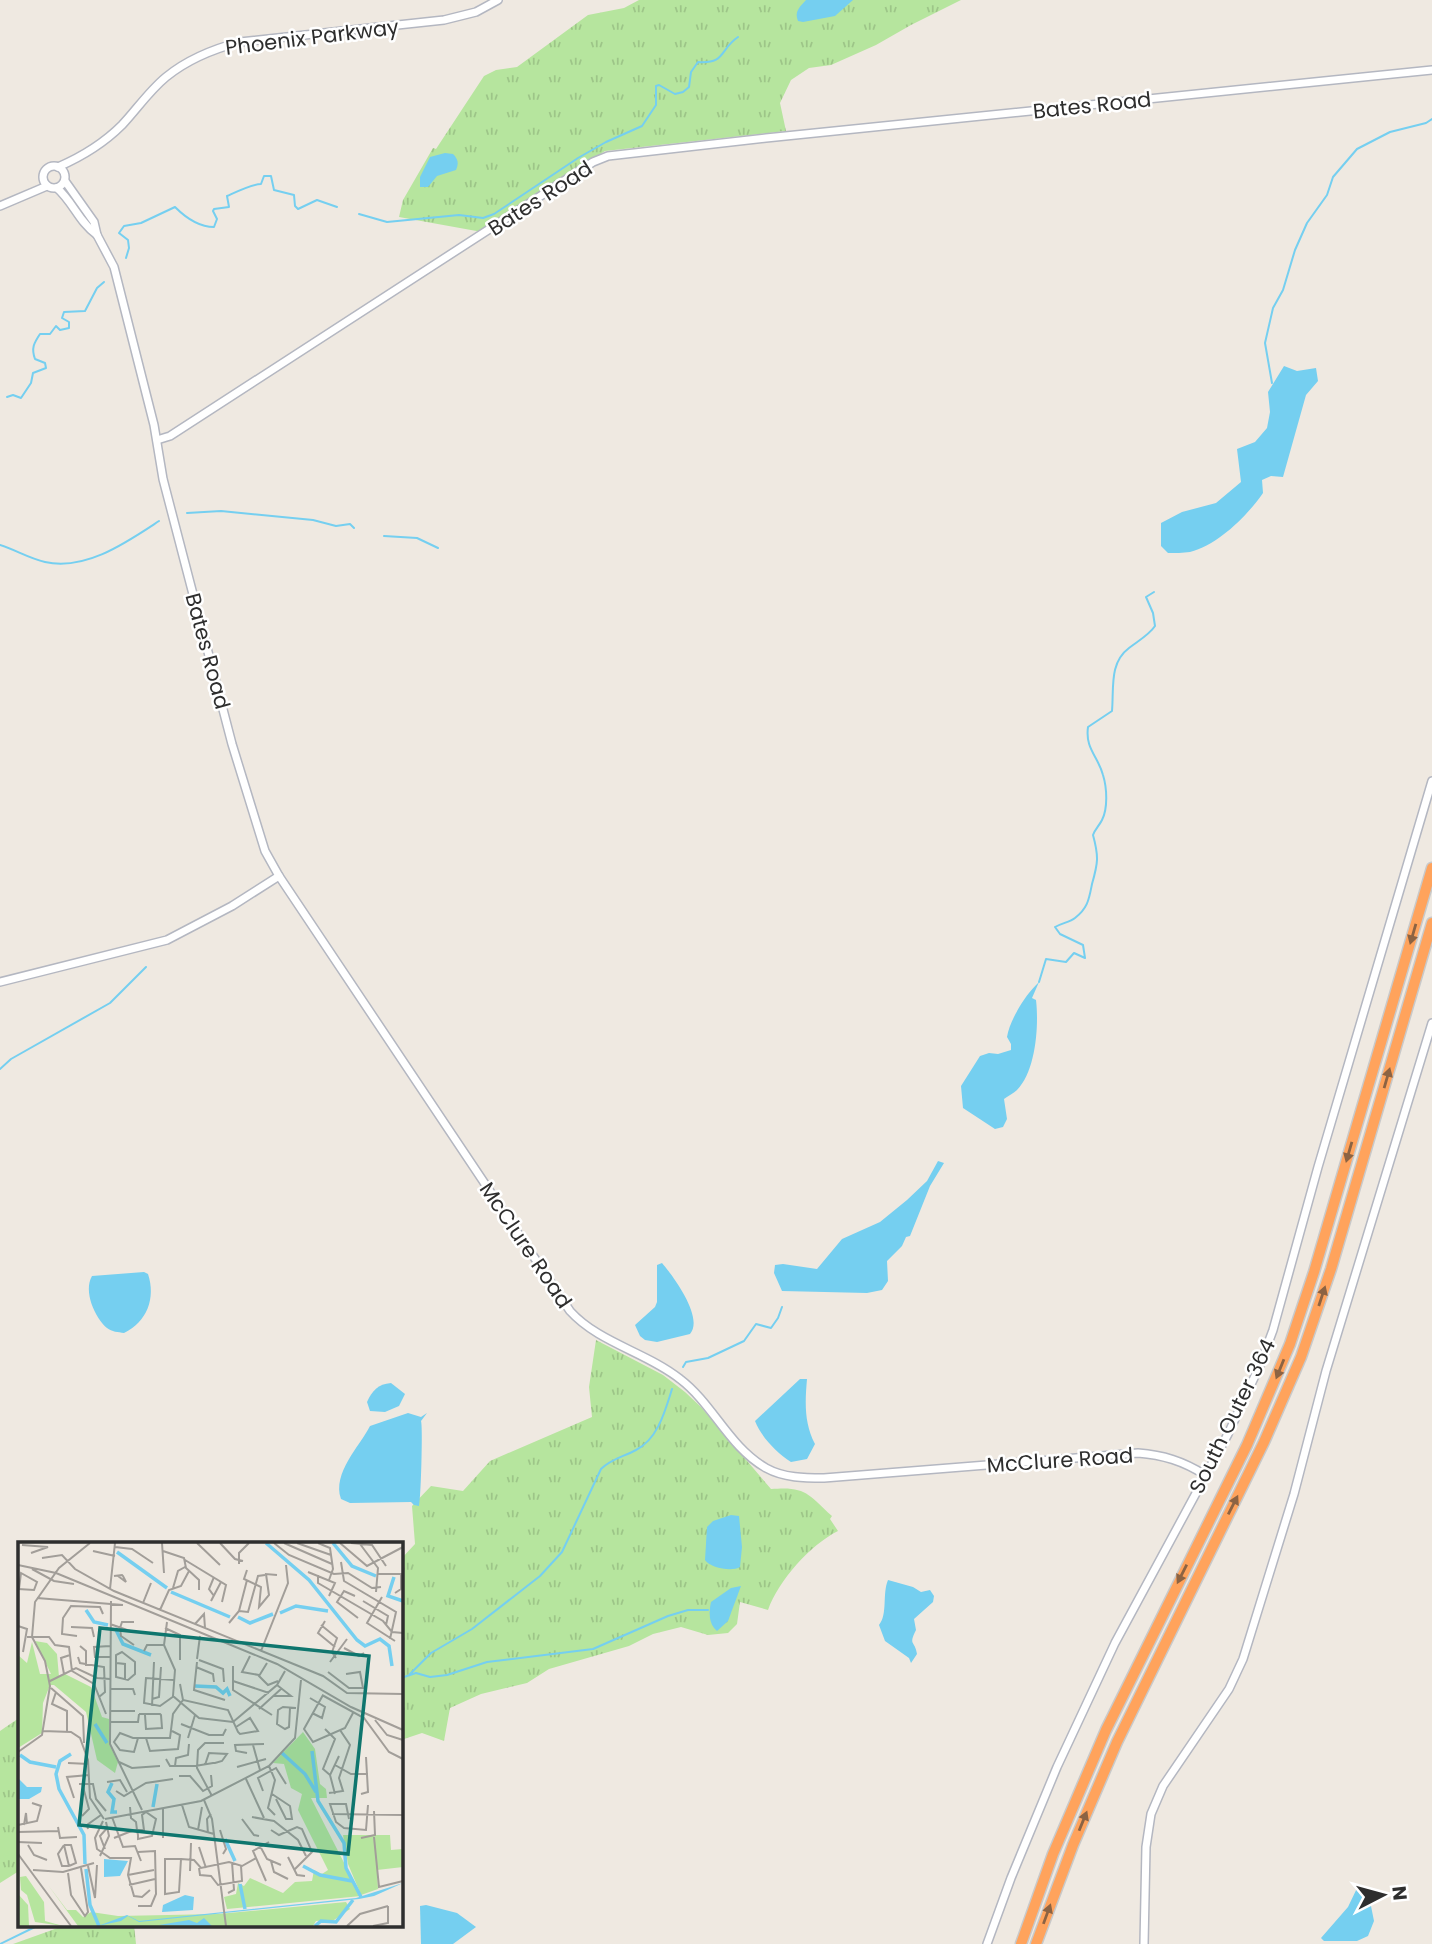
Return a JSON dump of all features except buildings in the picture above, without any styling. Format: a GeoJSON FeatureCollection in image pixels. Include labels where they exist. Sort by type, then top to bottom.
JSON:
{"type":"FeatureCollection","features":[{"type":"Feature","properties":{"kind":"highway"},"geometry":{"type":"LineString","coordinates":[[1021,1944],[1053,1854],[1100,1742],[1247,1445],[1287,1351],[1317,1262],[1432,868]]}},
{"type":"Feature","properties":{"kind":"highway"},"geometry":{"type":"LineString","coordinates":[[1036,1944],[1073,1846],[1117,1742],[1264,1442],[1301,1357],[1331,1269],[1432,923]]}},
{"type":"Feature","properties":{"kind":"street","name":"Phoenix Parkway"},"geometry":{"type":"LineString","coordinates":[[30,193],[43,178],[47,168],[58,167],[78,158],[109,137],[165,77],[183,64],[208,52],[240,42],[444,20],[476,12],[498,0]]}},
{"type":"Feature","properties":{"kind":"street","name":"Bates Road"},"geometry":{"type":"LineString","coordinates":[[279,876],[265,851],[232,744],[163,479],[157,440],[170,436],[583,169],[608,156],[1432,70]]}},
{"type":"Feature","properties":{"kind":"street","name":"Phoenix Parkway"},"geometry":{"type":"LineString","coordinates":[[57,188],[78,158]]}},
{"type":"Feature","properties":{"kind":"street"},"geometry":{"type":"LineString","coordinates":[[58,167],[93,222],[114,267],[157,440]]}},
{"type":"Feature","properties":{"kind":"street"},"geometry":{"type":"LineString","coordinates":[[43,178],[47,186],[57,188],[64,194],[85,226],[97,235]]}},
{"type":"Feature","properties":{"kind":"street","name":"Phoenix Parkway"},"geometry":{"type":"LineString","coordinates":[[0,206],[47,186]]}},
{"type":"Feature","properties":{"kind":"street","name":"South Outer 364"},"geometry":{"type":"LineString","coordinates":[[987,1944],[1062,1754],[1115,1643],[1228,1433],[1260,1365],[1273,1330],[1321,1154],[1432,781]]}},
{"type":"Feature","properties":{"kind":"street"},"geometry":{"type":"LineString","coordinates":[[0,982],[167,940],[232,906],[279,876]]}},
{"type":"Feature","properties":{"kind":"street","name":"McClure Road"},"geometry":{"type":"LineString","coordinates":[[279,876],[570,1311],[591,1329],[680,1379],[699,1396],[744,1451],[768,1469],[790,1476],[824,1478],[1138,1453],[1159,1454],[1181,1461],[1205,1475]]}},
{"type":"Feature","properties":{"kind":"street"},"geometry":{"type":"LineString","coordinates":[[1144,1944],[1146,1847],[1151,1814],[1163,1786],[1229,1689],[1243,1659],[1294,1493],[1326,1371],[1432,1023]]}},
{"type":"Feature","properties":{"kind":"green space"},"geometry":{"type":"Polygon","coordinates":[[[639,0],[961,0],[876,45],[831,65],[809,68],[791,80],[780,103],[786,131],[605,151],[482,232],[399,217],[403,200],[433,148],[436,149],[484,76],[496,70],[517,67],[588,15],[624,8],[639,0]]]}},
{"type":"Feature","properties":{"kind":"green space"},"geometry":{"type":"Polygon","coordinates":[[[596,1340],[663,1375],[685,1392],[771,1489],[792,1489],[806,1493],[832,1516],[830,1519],[838,1531],[817,1545],[797,1564],[780,1587],[768,1610],[740,1602],[737,1624],[728,1633],[708,1635],[681,1627],[653,1634],[629,1646],[549,1669],[527,1683],[481,1694],[450,1708],[444,1741],[422,1733],[402,1740],[402,1558],[415,1544],[412,1506],[431,1486],[463,1491],[490,1461],[592,1417],[589,1387],[596,1340]]]}},
{"type":"Feature","properties":{"kind":"green space"},"geometry":{"type":"Polygon","coordinates":[[[18,1719],[18,1872],[0,1883],[0,1731],[18,1719]]]}},
{"type":"Feature","properties":{"kind":"green space"},"geometry":{"type":"Polygon","coordinates":[[[63,1926],[134,1926],[136,1944],[13,1944],[63,1926]]]}},
{"type":"Feature","properties":{"kind":"water"},"geometry":{"type":"Polygon","coordinates":[[[806,0],[853,0],[835,16],[798,21],[797,12],[806,0]]]}},
{"type":"Feature","properties":{"kind":"water"},"geometry":{"type":"Polygon","coordinates":[[[453,154],[456,158],[456,170],[437,176],[428,187],[420,187],[420,177],[430,157],[453,154]]]}},
{"type":"Feature","properties":{"kind":"water"},"geometry":{"type":"Polygon","coordinates":[[[1284,366],[1297,371],[1316,368],[1318,381],[1306,395],[1283,477],[1271,476],[1262,480],[1263,493],[1249,511],[1211,543],[1190,552],[1168,553],[1161,546],[1161,523],[1182,512],[1216,503],[1241,482],[1237,449],[1255,442],[1267,428],[1270,412],[1268,392],[1284,366]]]}},
{"type":"Feature","properties":{"kind":"water"},"geometry":{"type":"Polygon","coordinates":[[[1039,982],[1032,998],[1036,1000],[1037,1022],[1032,1060],[1023,1082],[1004,1099],[1007,1119],[1003,1127],[995,1129],[963,1108],[961,1086],[980,1056],[1011,1050],[1007,1037],[1011,1022],[1039,982]]]}},
{"type":"Feature","properties":{"kind":"water"},"geometry":{"type":"Polygon","coordinates":[[[938,1161],[944,1163],[930,1186],[910,1236],[906,1237],[902,1246],[887,1261],[888,1281],[882,1290],[867,1293],[782,1291],[774,1273],[775,1265],[817,1269],[842,1239],[880,1222],[907,1200],[927,1181],[938,1161]]]}},
{"type":"Feature","properties":{"kind":"water"},"geometry":{"type":"Polygon","coordinates":[[[662,1263],[686,1298],[693,1318],[693,1327],[690,1334],[657,1342],[645,1340],[635,1325],[655,1307],[657,1265],[662,1263]]]}},
{"type":"Feature","properties":{"kind":"water"},"geometry":{"type":"Polygon","coordinates":[[[144,1272],[148,1274],[151,1292],[144,1316],[124,1333],[109,1329],[98,1318],[92,1304],[89,1289],[92,1276],[144,1272]]]}},
{"type":"Feature","properties":{"kind":"water"},"geometry":{"type":"Polygon","coordinates":[[[800,1379],[807,1379],[807,1420],[815,1444],[807,1459],[791,1462],[770,1444],[755,1421],[800,1379]]]}},
{"type":"Feature","properties":{"kind":"water"},"geometry":{"type":"Polygon","coordinates":[[[391,1383],[405,1394],[399,1406],[385,1412],[370,1411],[367,1402],[373,1391],[391,1383]]]}},
{"type":"Feature","properties":{"kind":"water"},"geometry":{"type":"Polygon","coordinates":[[[408,1413],[421,1417],[427,1413],[421,1421],[419,1506],[411,1502],[350,1503],[341,1499],[340,1479],[348,1460],[370,1426],[408,1413]]]}},
{"type":"Feature","properties":{"kind":"water"},"geometry":{"type":"Polygon","coordinates":[[[731,1515],[739,1516],[742,1547],[740,1567],[727,1569],[711,1565],[705,1560],[707,1527],[713,1521],[731,1515]]]}},
{"type":"Feature","properties":{"kind":"water"},"geometry":{"type":"Polygon","coordinates":[[[888,1580],[921,1592],[930,1590],[934,1596],[933,1602],[914,1619],[916,1630],[912,1641],[917,1654],[911,1663],[909,1658],[885,1641],[879,1625],[888,1580]]]}},
{"type":"Feature","properties":{"kind":"water"},"geometry":{"type":"Polygon","coordinates":[[[741,1586],[728,1621],[717,1631],[711,1621],[711,1602],[731,1588],[741,1586]]]}},
{"type":"Feature","properties":{"kind":"water"},"geometry":{"type":"Polygon","coordinates":[[[1359,1884],[1368,1891],[1374,1921],[1368,1936],[1357,1941],[1324,1941],[1321,1938],[1348,1907],[1359,1884]]]}},
{"type":"Feature","properties":{"kind":"water"},"geometry":{"type":"Polygon","coordinates":[[[420,1906],[457,1913],[476,1927],[453,1944],[421,1944],[420,1906]]]}},
{"type":"Feature","properties":{"kind":"waterway"},"geometry":{"type":"LineString","coordinates":[[359,214],[387,222],[459,215],[483,218],[494,214],[578,158],[642,126],[656,105],[656,86],[675,94],[683,92],[689,87],[691,72],[698,62],[718,58],[738,37]]}},
{"type":"Feature","properties":{"kind":"waterway"},"geometry":{"type":"LineString","coordinates":[[1272,383],[1265,343],[1273,308],[1283,290],[1295,250],[1307,223],[1327,195],[1333,177],[1357,149],[1390,132],[1432,119]]}},
{"type":"Feature","properties":{"kind":"waterway"},"geometry":{"type":"LineString","coordinates":[[126,258],[128,240],[119,233],[124,226],[141,223],[175,207],[193,221],[214,227],[217,219],[214,209],[229,207],[227,196],[261,184],[264,176],[271,176],[274,190],[294,195],[298,209],[317,200],[337,207]]}},
{"type":"Feature","properties":{"kind":"waterway"},"geometry":{"type":"LineString","coordinates":[[7,397],[13,395],[21,398],[31,383],[33,373],[46,368],[45,363],[35,359],[33,352],[40,334],[50,334],[56,326],[60,330],[69,328],[69,322],[62,318],[64,312],[85,311],[97,288],[104,282]]}},
{"type":"Feature","properties":{"kind":"waterway"},"geometry":{"type":"LineString","coordinates":[[187,513],[221,511],[313,520],[336,526],[350,524],[354,528]]}},
{"type":"Feature","properties":{"kind":"waterway"},"geometry":{"type":"LineString","coordinates":[[0,545],[45,562],[76,562],[105,553],[159,521]]}},
{"type":"Feature","properties":{"kind":"waterway"},"geometry":{"type":"LineString","coordinates":[[384,536],[417,538],[438,548]]}},
{"type":"Feature","properties":{"kind":"waterway"},"geometry":{"type":"LineString","coordinates":[[1039,982],[1046,959],[1066,962],[1074,953],[1085,958],[1083,945],[1060,934],[1055,927],[1073,919],[1085,907],[1097,865],[1093,835],[1104,815],[1106,792],[1101,768],[1088,741],[1088,727],[1112,711],[1114,676],[1118,661],[1155,626],[1146,597],[1154,592]]}},
{"type":"Feature","properties":{"kind":"waterway"},"geometry":{"type":"LineString","coordinates":[[0,1069],[11,1059],[110,1003],[146,967]]}},
{"type":"Feature","properties":{"kind":"waterway"},"geometry":{"type":"LineString","coordinates":[[683,1367],[686,1362],[708,1358],[744,1341],[756,1324],[771,1328],[782,1307]]}},
{"type":"Feature","properties":{"kind":"waterway"},"geometry":{"type":"LineString","coordinates":[[410,1674],[431,1653],[472,1629],[540,1576],[562,1552],[601,1469],[650,1439],[660,1424],[672,1389]]}},
{"type":"Feature","properties":{"kind":"waterway"},"geometry":{"type":"LineString","coordinates":[[402,1678],[416,1673],[430,1677],[447,1675],[487,1662],[593,1649],[668,1616],[688,1610],[708,1610]]}},
{"type":"Feature","properties":{"kind":"waterway"},"geometry":{"type":"LineString","coordinates":[[0,1944],[37,1926]]}}]}
